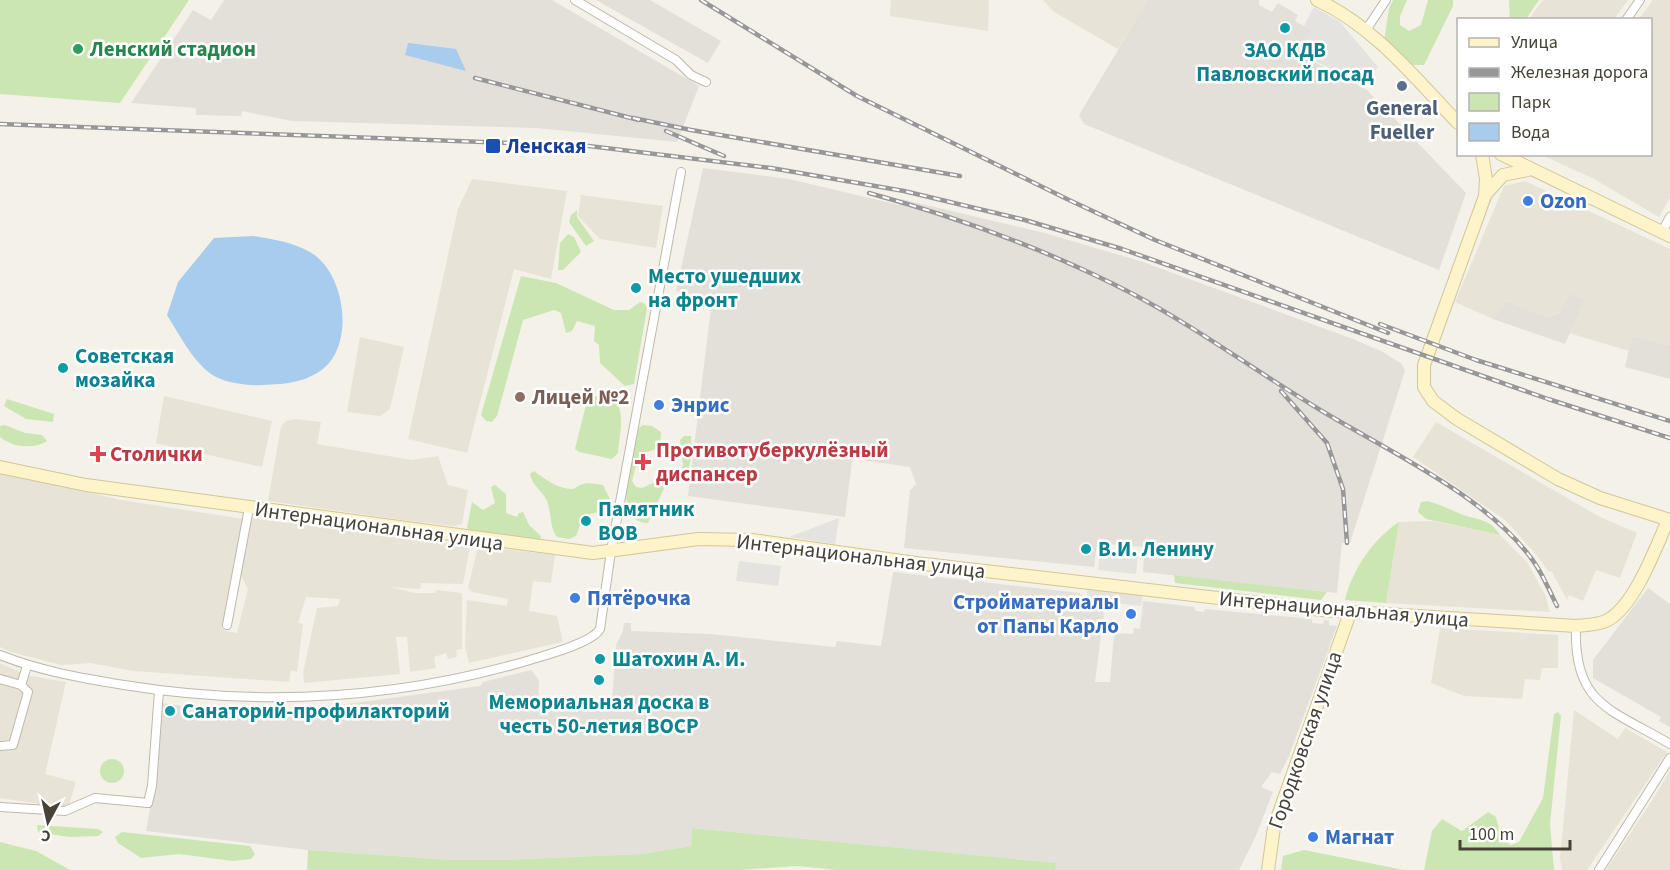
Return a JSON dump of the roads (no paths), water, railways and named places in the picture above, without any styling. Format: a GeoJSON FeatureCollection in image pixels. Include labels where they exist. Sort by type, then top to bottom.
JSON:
{"type":"FeatureCollection","features":[{"type":"Feature","properties":{"kind":"main road"},"geometry":{"type":"LineString","coordinates":[[1317,0],[1338,10],[1366,30],[1457,122]]}},
{"type":"Feature","properties":{"kind":"main road"},"geometry":{"type":"LineString","coordinates":[[1482,156],[1486,179],[1485,196],[1424,365],[1424,387],[1433,401],[1443,410],[1558,479],[1600,498],[1669,520]]}},
{"type":"Feature","properties":{"kind":"main road"},"geometry":{"type":"LineString","coordinates":[[1506,156],[1525,163],[1666,234]]}},
{"type":"Feature","properties":{"kind":"main road"},"geometry":{"type":"LineString","coordinates":[[1485,196],[1503,175],[1525,163]]}},
{"type":"Feature","properties":{"kind":"main road","name":"Интернациональная улица"},"geometry":{"type":"LineString","coordinates":[[0,467],[86,485],[593,554],[698,539],[752,540],[916,563],[1350,613],[1576,626],[1609,620],[1619,611],[1643,574],[1669,520]]}},
{"type":"Feature","properties":{"kind":"main road","name":"Городковская улица"},"geometry":{"type":"LineString","coordinates":[[1268,870],[1274,827],[1350,613]]}},
{"type":"Feature","properties":{"kind":"street"},"geometry":{"type":"LineString","coordinates":[[575,0],[676,60],[691,75],[706,82]]}},
{"type":"Feature","properties":{"kind":"street"},"geometry":{"type":"LineString","coordinates":[[1366,30],[1386,0]]}},
{"type":"Feature","properties":{"kind":"street"},"geometry":{"type":"LineString","coordinates":[[1627,18],[1640,0]]}},
{"type":"Feature","properties":{"kind":"street"},"geometry":{"type":"LineString","coordinates":[[0,655],[27,666],[84,679],[159,691],[293,698],[380,692],[478,675],[560,651],[598,632],[681,172]]}},
{"type":"Feature","properties":{"kind":"street"},"geometry":{"type":"LineString","coordinates":[[1666,234],[1670,217]]}},
{"type":"Feature","properties":{"kind":"street"},"geometry":{"type":"LineString","coordinates":[[227,625],[249,508]]}},
{"type":"Feature","properties":{"kind":"street"},"geometry":{"type":"LineString","coordinates":[[1576,626],[1575,648],[1579,670],[1591,694],[1611,711],[1670,744]]}},
{"type":"Feature","properties":{"kind":"street"},"geometry":{"type":"LineString","coordinates":[[21,685],[27,666]]}},
{"type":"Feature","properties":{"kind":"street"},"geometry":{"type":"LineString","coordinates":[[0,679],[21,685],[28,692],[13,745],[0,746]]}},
{"type":"Feature","properties":{"kind":"street"},"geometry":{"type":"LineString","coordinates":[[0,807],[65,811],[95,798],[148,804],[152,786],[159,691]]}},
{"type":"Feature","properties":{"kind":"street"},"geometry":{"type":"LineString","coordinates":[[1599,870],[1670,758]]}},
{"type":"Feature","properties":{"kind":"water"},"geometry":{"type":"Polygon","coordinates":[[[408,43],[456,49],[466,71],[405,55],[408,43]]]}},
{"type":"Feature","properties":{"kind":"water"},"geometry":{"type":"Polygon","coordinates":[[[253,236],[290,243],[310,252],[322,262],[338,291],[342,308],[340,342],[334,356],[324,368],[302,380],[257,385],[222,380],[204,368],[192,354],[167,315],[178,282],[214,238],[253,236]]]}},
{"type":"Feature","properties":{"kind":"railway"},"geometry":{"type":"LineString","coordinates":[[701,0],[857,96],[1069,200],[1155,240],[1388,333]]}},
{"type":"Feature","properties":{"kind":"railway"},"geometry":{"type":"LineString","coordinates":[[475,78],[639,120]]}},
{"type":"Feature","properties":{"kind":"railway"},"geometry":{"type":"LineString","coordinates":[[633,118],[960,176]]}},
{"type":"Feature","properties":{"kind":"railway"},"geometry":{"type":"LineString","coordinates":[[0,124],[589,146],[771,168],[904,191],[1025,220],[1122,249],[1548,399],[1670,438]]}},
{"type":"Feature","properties":{"kind":"railway"},"geometry":{"type":"LineString","coordinates":[[666,131],[724,156]]}},
{"type":"Feature","properties":{"kind":"railway"},"geometry":{"type":"LineString","coordinates":[[869,193],[970,224],[1036,249],[1100,277],[1179,320],[1317,408],[1432,475],[1488,514],[1531,558],[1557,606]]}},
{"type":"Feature","properties":{"kind":"railway"},"geometry":{"type":"LineString","coordinates":[[1380,324],[1476,360],[1670,421]]}},
{"type":"Feature","properties":{"kind":"railway"},"geometry":{"type":"LineString","coordinates":[[1281,391],[1327,443],[1343,489],[1347,543]]}},
{"type":"Feature","properties":{"kind":"place","name":"ЗАО КДВ Павловский посад"},"geometry":{"type":"Point","coordinates":[1285,28]}},
{"type":"Feature","properties":{"kind":"place","name":"Ленский стадион"},"geometry":{"type":"Point","coordinates":[78,49]}},
{"type":"Feature","properties":{"kind":"place","name":"General Fueller"},"geometry":{"type":"Point","coordinates":[1402,86]}},
{"type":"Feature","properties":{"kind":"place","name":"Ленская"},"geometry":{"type":"Point","coordinates":[493,146]}},
{"type":"Feature","properties":{"kind":"place","name":"Ozon"},"geometry":{"type":"Point","coordinates":[1528,201]}},
{"type":"Feature","properties":{"kind":"place","name":"Место ушедших на фронт"},"geometry":{"type":"Point","coordinates":[636,288]}},
{"type":"Feature","properties":{"kind":"place","name":"Советская мозайка"},"geometry":{"type":"Point","coordinates":[63,368]}},
{"type":"Feature","properties":{"kind":"place","name":"Лицей №2"},"geometry":{"type":"Point","coordinates":[520,397]}},
{"type":"Feature","properties":{"kind":"place","name":"Энрис"},"geometry":{"type":"Point","coordinates":[659,405]}},
{"type":"Feature","properties":{"kind":"place","name":"Столички"},"geometry":{"type":"Point","coordinates":[98,454]}},
{"type":"Feature","properties":{"kind":"place","name":"Противотуберкулёзный диспансер"},"geometry":{"type":"Point","coordinates":[643,462]}},
{"type":"Feature","properties":{"kind":"place","name":"Памятник ВОВ"},"geometry":{"type":"Point","coordinates":[586,521]}},
{"type":"Feature","properties":{"kind":"place","name":"В.И. Ленину"},"geometry":{"type":"Point","coordinates":[1086,549]}},
{"type":"Feature","properties":{"kind":"place","name":"Пятёрочка"},"geometry":{"type":"Point","coordinates":[575,598]}},
{"type":"Feature","properties":{"kind":"place","name":"Стройматериалы от Папы Карло"},"geometry":{"type":"Point","coordinates":[1131,614]}},
{"type":"Feature","properties":{"kind":"place","name":"Шатохин А. И."},"geometry":{"type":"Point","coordinates":[600,659]}},
{"type":"Feature","properties":{"kind":"place","name":"Мемориальная доска в честь 50-летия ВОСР"},"geometry":{"type":"Point","coordinates":[599,680]}},
{"type":"Feature","properties":{"kind":"place","name":"Санаторий-профилакторий"},"geometry":{"type":"Point","coordinates":[170,711]}},
{"type":"Feature","properties":{"kind":"place","name":"Магнат"},"geometry":{"type":"Point","coordinates":[1313,837]}}]}
